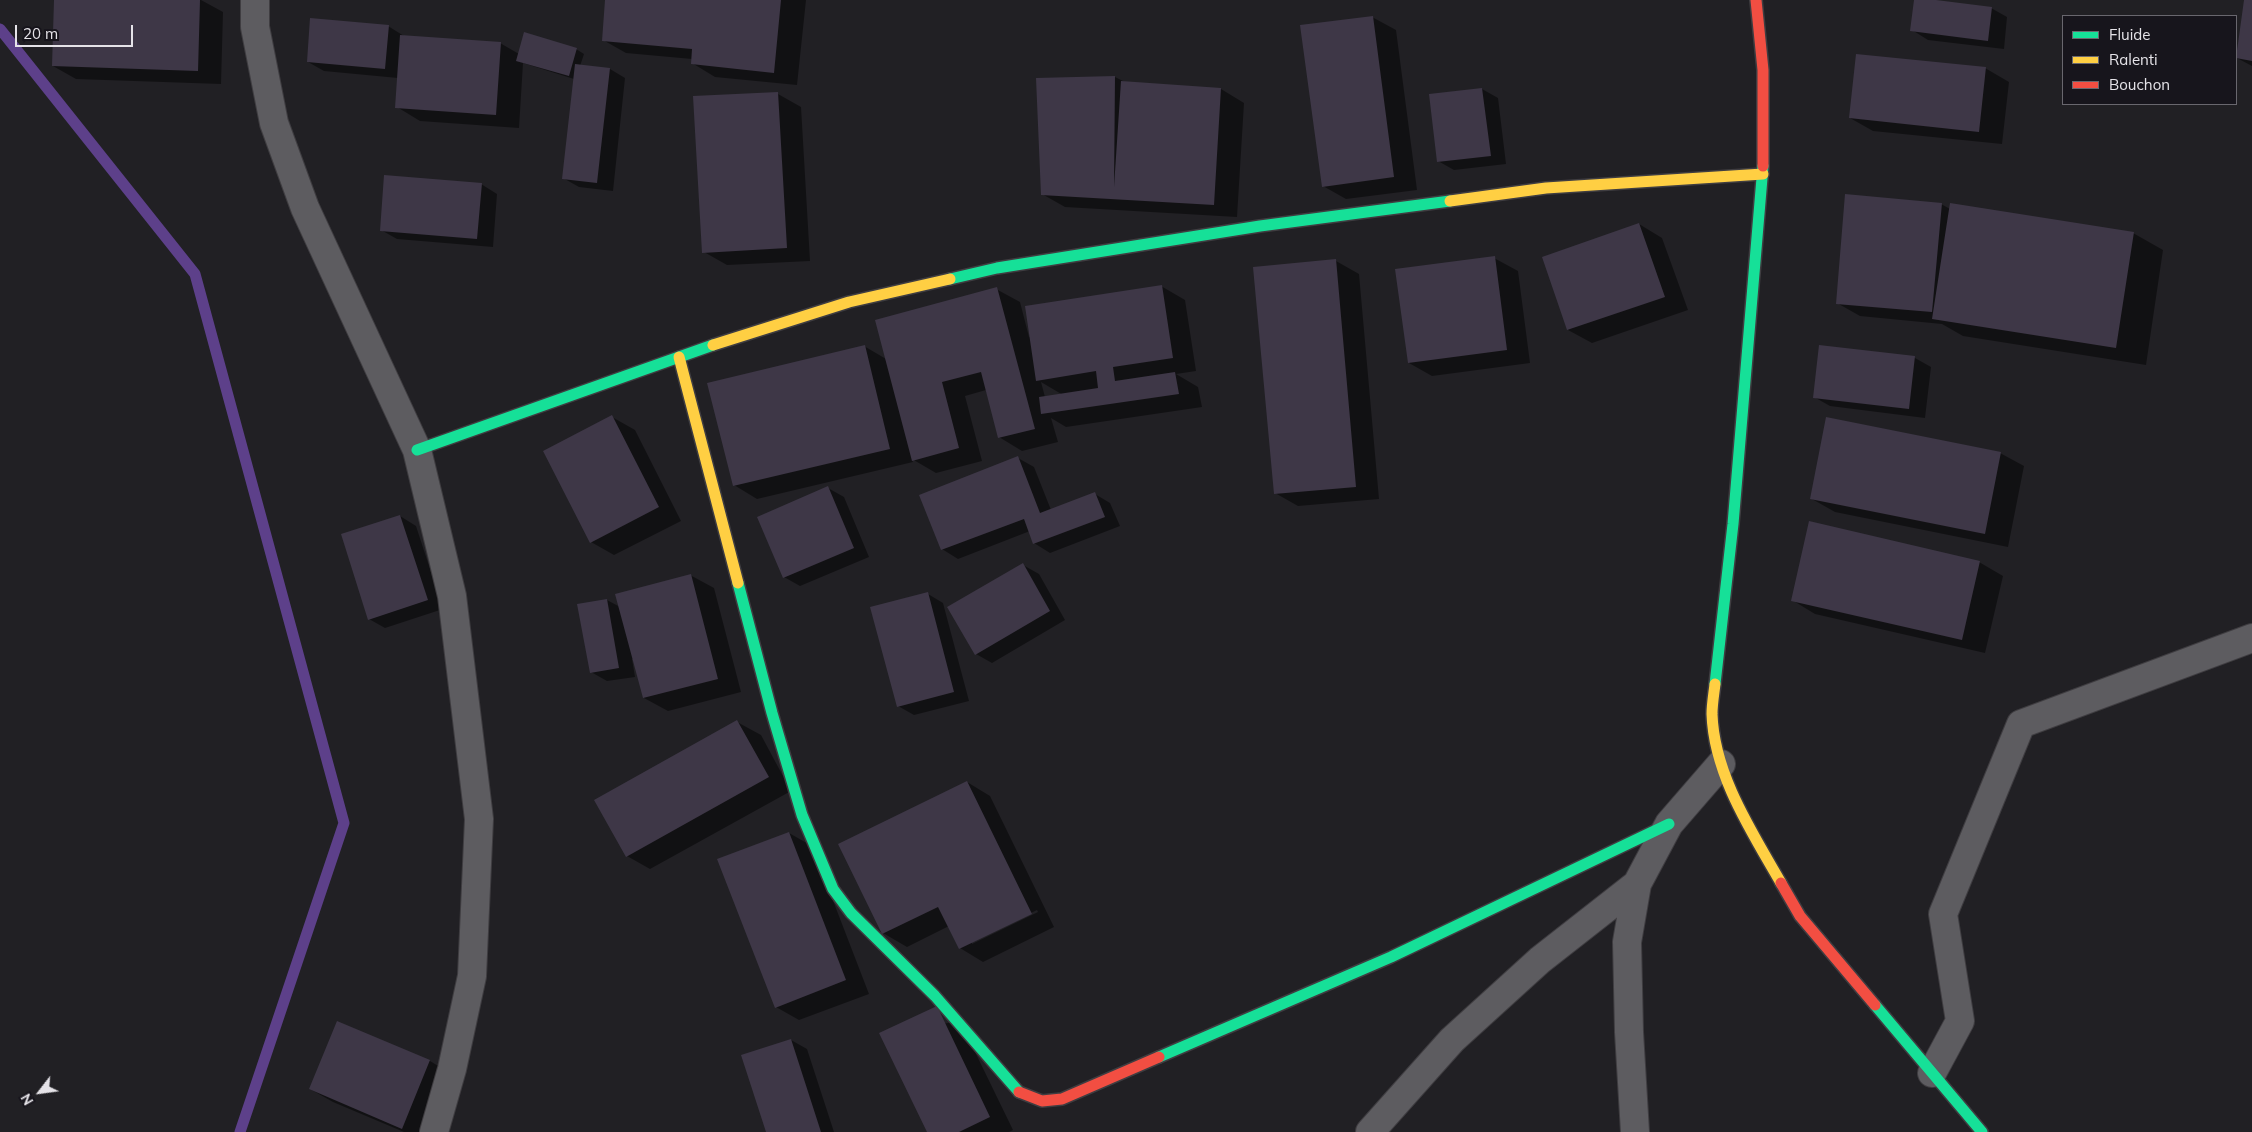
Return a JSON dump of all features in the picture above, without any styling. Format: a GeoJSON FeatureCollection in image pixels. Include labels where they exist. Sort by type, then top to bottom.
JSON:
{"type":"FeatureCollection","features":[{"type":"Feature","properties":{"kind":"street"},"geometry":{"type":"LineString","coordinates":[[255,0],[255,27],[274,123],[299,191],[417,450],[452,596],[479,819],[472,976],[452,1069],[434,1132]]}},
{"type":"Feature","properties":{"kind":"street"},"geometry":{"type":"LineString","coordinates":[[1756,0],[1763,70],[1764,174],[1733,524],[1712,714],[1722,764],[1739,808],[1800,916],[1982,1132]]}},
{"type":"Feature","properties":{"kind":"street"},"geometry":{"type":"LineString","coordinates":[[417,450],[679,357],[849,302],[996,268],[1260,226],[1546,188],[1764,174]]}},
{"type":"Feature","properties":{"kind":"street"},"geometry":{"type":"LineString","coordinates":[[679,357],[772,713],[802,815],[833,889],[850,913],[935,996],[1019,1092],[1042,1101],[1062,1099],[1391,957],[1669,824]]}},
{"type":"Feature","properties":{"kind":"street"},"geometry":{"type":"LineString","coordinates":[[1932,1073],[1960,1020],[1943,914],[2021,724],[2252,638]]}},
{"type":"Feature","properties":{"kind":"street"},"geometry":{"type":"LineString","coordinates":[[1635,1132],[1628,1032],[1627,942],[1638,884],[1669,824],[1722,764]]}},
{"type":"Feature","properties":{"kind":"street"},"geometry":{"type":"LineString","coordinates":[[1370,1132],[1460,1034],[1540,960],[1638,884]]}},
{"type":"Feature","properties":{"kind":"building"},"geometry":{"type":"Polygon","coordinates":[[[54,0],[200,0],[198,71],[52,66],[54,0]]]}},
{"type":"Feature","properties":{"kind":"building"},"geometry":{"type":"Polygon","coordinates":[[[605,0],[781,0],[774,73],[691,64],[692,49],[602,41],[605,0]]]}},
{"type":"Feature","properties":{"kind":"building"},"geometry":{"type":"Polygon","coordinates":[[[1914,0],[1936,0],[1992,7],[1988,41],[1910,31],[1914,0]]]}},
{"type":"Feature","properties":{"kind":"building"},"geometry":{"type":"Polygon","coordinates":[[[2244,0],[2252,0],[2252,61],[2237,58],[2244,0]]]}},
{"type":"Feature","properties":{"kind":"building"},"geometry":{"type":"Polygon","coordinates":[[[1373,16],[1394,177],[1322,187],[1300,25],[1373,16]]]}},
{"type":"Feature","properties":{"kind":"building"},"geometry":{"type":"Polygon","coordinates":[[[310,18],[389,25],[385,69],[307,62],[310,18]]]}},
{"type":"Feature","properties":{"kind":"building"},"geometry":{"type":"Polygon","coordinates":[[[524,32],[577,48],[569,76],[516,61],[524,32]]]}},
{"type":"Feature","properties":{"kind":"building"},"geometry":{"type":"Polygon","coordinates":[[[400,35],[501,42],[496,115],[395,108],[400,35]]]}},
{"type":"Feature","properties":{"kind":"building"},"geometry":{"type":"Polygon","coordinates":[[[1856,54],[1986,67],[1979,132],[1849,118],[1856,54]]]}},
{"type":"Feature","properties":{"kind":"building"},"geometry":{"type":"Polygon","coordinates":[[[575,64],[610,68],[597,183],[562,179],[575,64]]]}},
{"type":"Feature","properties":{"kind":"building"},"geometry":{"type":"Polygon","coordinates":[[[1115,76],[1114,187],[1121,81],[1221,88],[1214,205],[1041,195],[1036,78],[1115,76]]]}},
{"type":"Feature","properties":{"kind":"building"},"geometry":{"type":"Polygon","coordinates":[[[1482,88],[1491,156],[1437,162],[1429,94],[1482,88]]]}},
{"type":"Feature","properties":{"kind":"building"},"geometry":{"type":"Polygon","coordinates":[[[778,92],[787,248],[702,253],[693,96],[778,92]]]}},
{"type":"Feature","properties":{"kind":"building"},"geometry":{"type":"Polygon","coordinates":[[[384,175],[482,183],[477,239],[380,231],[384,175]]]}},
{"type":"Feature","properties":{"kind":"building"},"geometry":{"type":"Polygon","coordinates":[[[1845,194],[1942,203],[1932,312],[1836,304],[1845,194]]]}},
{"type":"Feature","properties":{"kind":"building"},"geometry":{"type":"Polygon","coordinates":[[[1950,203],[2134,232],[2116,348],[1932,319],[1950,203]]]}},
{"type":"Feature","properties":{"kind":"building"},"geometry":{"type":"Polygon","coordinates":[[[1639,223],[1665,297],[1567,330],[1542,257],[1639,223]]]}},
{"type":"Feature","properties":{"kind":"building"},"geometry":{"type":"Polygon","coordinates":[[[1495,256],[1507,350],[1408,363],[1395,269],[1495,256]]]}},
{"type":"Feature","properties":{"kind":"building"},"geometry":{"type":"Polygon","coordinates":[[[1336,259],[1356,487],[1274,494],[1253,267],[1336,259]]]}},
{"type":"Feature","properties":{"kind":"building"},"geometry":{"type":"Polygon","coordinates":[[[1162,285],[1173,358],[1113,367],[1115,381],[1175,372],[1179,394],[1041,414],[1039,397],[1098,388],[1096,371],[1036,381],[1025,306],[1162,285]]]}},
{"type":"Feature","properties":{"kind":"building"},"geometry":{"type":"Polygon","coordinates":[[[997,287],[1035,429],[998,438],[981,372],[942,382],[959,448],[912,461],[875,320],[997,287]]]}},
{"type":"Feature","properties":{"kind":"building"},"geometry":{"type":"Polygon","coordinates":[[[865,345],[890,449],[733,486],[707,383],[865,345]]]}},
{"type":"Feature","properties":{"kind":"building"},"geometry":{"type":"Polygon","coordinates":[[[1819,345],[1915,356],[1909,409],[1813,398],[1819,345]]]}},
{"type":"Feature","properties":{"kind":"building"},"geometry":{"type":"Polygon","coordinates":[[[612,415],[659,507],[590,543],[543,451],[612,415]]]}},
{"type":"Feature","properties":{"kind":"building"},"geometry":{"type":"Polygon","coordinates":[[[1826,417],[2001,452],[1985,534],[1810,499],[1826,417]]]}},
{"type":"Feature","properties":{"kind":"building"},"geometry":{"type":"Polygon","coordinates":[[[1018,456],[1040,513],[1095,492],[1105,517],[1033,544],[1024,519],[941,550],[919,495],[1018,456]]]}},
{"type":"Feature","properties":{"kind":"building"},"geometry":{"type":"Polygon","coordinates":[[[828,486],[854,548],[783,578],[757,517],[828,486]]]}},
{"type":"Feature","properties":{"kind":"building"},"geometry":{"type":"Polygon","coordinates":[[[400,515],[428,600],[368,620],[341,534],[400,515]]]}},
{"type":"Feature","properties":{"kind":"building"},"geometry":{"type":"Polygon","coordinates":[[[1809,521],[1980,561],[1962,640],[1791,601],[1809,521]]]}},
{"type":"Feature","properties":{"kind":"building"},"geometry":{"type":"Polygon","coordinates":[[[1023,563],[1050,611],[975,655],[947,607],[1023,563]]]}},
{"type":"Feature","properties":{"kind":"building"},"geometry":{"type":"Polygon","coordinates":[[[691,574],[718,679],[643,698],[615,594],[691,574]]]}},
{"type":"Feature","properties":{"kind":"building"},"geometry":{"type":"Polygon","coordinates":[[[928,592],[954,692],[897,707],[870,607],[928,592]]]}},
{"type":"Feature","properties":{"kind":"building"},"geometry":{"type":"Polygon","coordinates":[[[607,599],[619,668],[590,673],[577,604],[607,599]]]}},
{"type":"Feature","properties":{"kind":"building"},"geometry":{"type":"Polygon","coordinates":[[[737,720],[769,777],[626,857],[594,800],[737,720]]]}},
{"type":"Feature","properties":{"kind":"building"},"geometry":{"type":"Polygon","coordinates":[[[967,781],[1032,914],[959,949],[938,907],[882,934],[838,844],[967,781]]]}},
{"type":"Feature","properties":{"kind":"building"},"geometry":{"type":"Polygon","coordinates":[[[789,832],[846,980],[775,1008],[717,859],[789,832]]]}},
{"type":"Feature","properties":{"kind":"building"},"geometry":{"type":"Polygon","coordinates":[[[937,1006],[990,1117],[959,1132],[927,1132],[879,1033],[937,1006]]]}},
{"type":"Feature","properties":{"kind":"building"},"geometry":{"type":"Polygon","coordinates":[[[337,1021],[430,1060],[402,1129],[309,1089],[337,1021]]]}},
{"type":"Feature","properties":{"kind":"building"},"geometry":{"type":"Polygon","coordinates":[[[791,1039],[821,1132],[766,1132],[741,1055],[791,1039]]]}},
{"type":"Feature","properties":{"kind":"waterway"},"geometry":{"type":"LineString","coordinates":[[0,29],[195,274],[344,823],[240,1132]]}},
{"type":"Feature","properties":{"kind":"traffic: fast"},"geometry":{"type":"LineString","coordinates":[[1715,684],[1733,524],[1763,166]]}},
{"type":"Feature","properties":{"kind":"traffic: fast"},"geometry":{"type":"LineString","coordinates":[[950,279],[997,268],[1260,226],[1450,201]]}},
{"type":"Feature","properties":{"kind":"traffic: fast"},"geometry":{"type":"LineString","coordinates":[[417,450],[713,345]]}},
{"type":"Feature","properties":{"kind":"traffic: fast"},"geometry":{"type":"LineString","coordinates":[[738,583],[772,713],[802,815],[833,889],[851,913],[935,996],[1019,1092]]}},
{"type":"Feature","properties":{"kind":"traffic: fast"},"geometry":{"type":"LineString","coordinates":[[1159,1057],[1391,957],[1669,824]]}},
{"type":"Feature","properties":{"kind":"traffic: fast"},"geometry":{"type":"LineString","coordinates":[[1875,1005],[1982,1132]]}},
{"type":"Feature","properties":{"kind":"traffic: slow"},"geometry":{"type":"LineString","coordinates":[[1450,201],[1546,188],[1763,174]]}},
{"type":"Feature","properties":{"kind":"traffic: slow"},"geometry":{"type":"LineString","coordinates":[[713,345],[849,302],[950,279]]}},
{"type":"Feature","properties":{"kind":"traffic: slow"},"geometry":{"type":"LineString","coordinates":[[679,357],[738,583]]}},
{"type":"Feature","properties":{"kind":"traffic: slow"},"geometry":{"type":"LineString","coordinates":[[1715,684],[1712,714],[1714,737],[1727,781],[1747,823],[1781,883]]}},
{"type":"Feature","properties":{"kind":"traffic: jam"},"geometry":{"type":"LineString","coordinates":[[1756,0],[1763,70],[1763,166]]}},
{"type":"Feature","properties":{"kind":"traffic: jam"},"geometry":{"type":"LineString","coordinates":[[1781,883],[1800,916],[1875,1005]]}},
{"type":"Feature","properties":{"kind":"traffic: jam"},"geometry":{"type":"LineString","coordinates":[[1019,1092],[1042,1101],[1062,1099],[1159,1057]]}}]}
